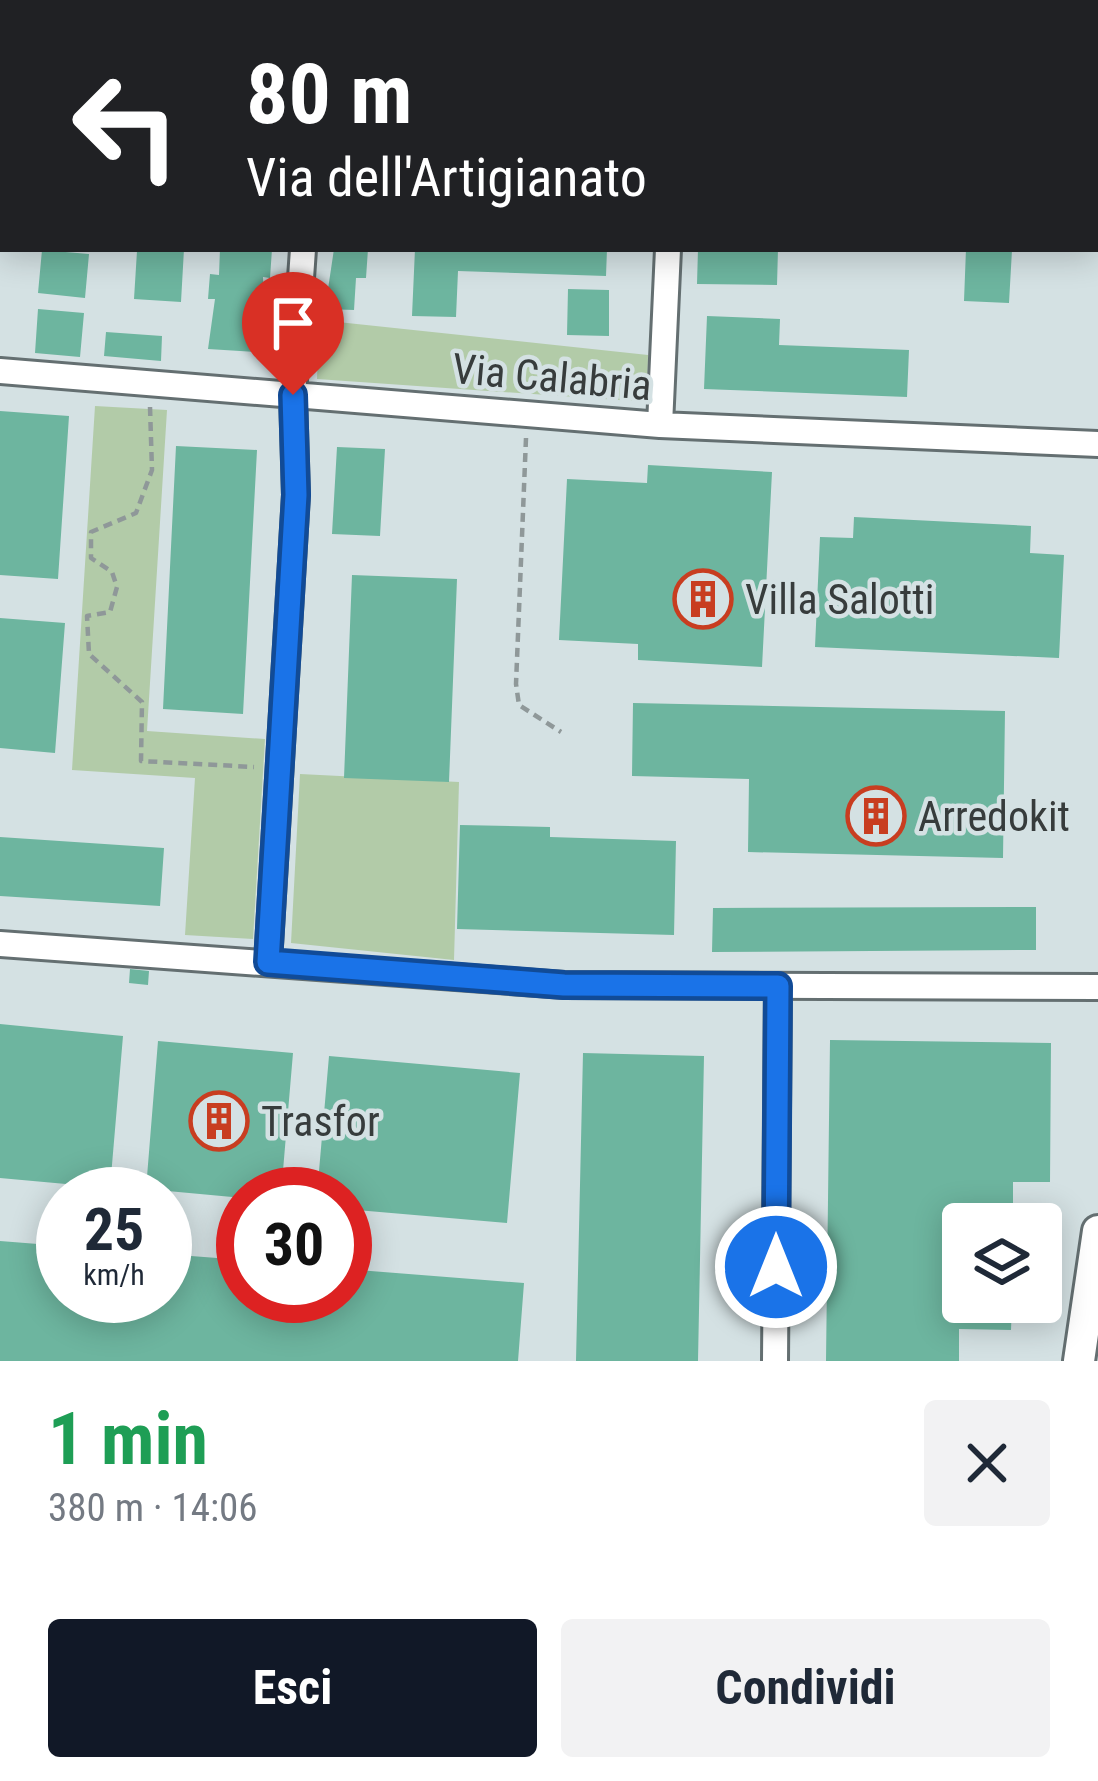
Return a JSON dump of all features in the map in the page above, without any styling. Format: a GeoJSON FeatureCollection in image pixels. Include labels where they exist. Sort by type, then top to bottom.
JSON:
{"type":"FeatureCollection","features":[{"type":"Feature","properties":{"kind":"street"},"geometry":{"type":"LineString","coordinates":[[268,962],[296,495],[293,395],[303,252]]}},
{"type":"Feature","properties":{"kind":"street"},"geometry":{"type":"LineString","coordinates":[[660,425],[668,252]]}},
{"type":"Feature","properties":{"kind":"street","name":"Via Calabria"},"geometry":{"type":"LineString","coordinates":[[0,371],[660,425],[1098,444]]}},
{"type":"Feature","properties":{"kind":"street"},"geometry":{"type":"LineString","coordinates":[[0,944],[564,985],[1098,987]]}},
{"type":"Feature","properties":{"kind":"street"},"geometry":{"type":"LineString","coordinates":[[775,1361],[778,986]]}},
{"type":"Feature","properties":{"kind":"street"},"geometry":{"type":"LineString","coordinates":[[1087,1339],[1098,1231]]}},
{"type":"Feature","properties":{"kind":"path"},"geometry":{"type":"LineString","coordinates":[[152,383],[149,483],[136,513],[91,532],[91,558],[112,572],[117,587],[110,612],[87,616],[88,654],[142,702],[141,761],[280,769]]}},
{"type":"Feature","properties":{"kind":"path"},"geometry":{"type":"LineString","coordinates":[[527,415],[516,684],[519,705],[561,732]]}},
{"type":"Feature","properties":{"kind":"green space"},"geometry":{"type":"Polygon","coordinates":[[[319,320],[648,355],[647,402],[317,379],[319,320]]]}},
{"type":"Feature","properties":{"kind":"green space"},"geometry":{"type":"Polygon","coordinates":[[[95,406],[167,410],[147,731],[265,739],[253,939],[185,935],[195,778],[72,770],[95,406]]]}},
{"type":"Feature","properties":{"kind":"green space"},"geometry":{"type":"Polygon","coordinates":[[[300,774],[459,782],[454,960],[291,943],[300,774]]]}},
{"type":"Feature","properties":{"kind":"building"},"geometry":{"type":"Polygon","coordinates":[[[42,252],[89,254],[85,298],[38,293],[42,252]]]}},
{"type":"Feature","properties":{"kind":"building"},"geometry":{"type":"Polygon","coordinates":[[[137,252],[184,252],[181,302],[134,299],[137,252]]]}},
{"type":"Feature","properties":{"kind":"building"},"geometry":{"type":"Polygon","coordinates":[[[220,252],[272,252],[270,278],[263,277],[265,328],[258,327],[257,352],[208,349],[215,299],[208,299],[210,274],[219,275],[220,252]]]}},
{"type":"Feature","properties":{"kind":"building"},"geometry":{"type":"Polygon","coordinates":[[[334,252],[368,252],[366,278],[356,278],[354,310],[325,309],[334,252]]]}},
{"type":"Feature","properties":{"kind":"building"},"geometry":{"type":"Polygon","coordinates":[[[415,252],[607,252],[606,276],[458,271],[456,317],[412,316],[415,252]]]}},
{"type":"Feature","properties":{"kind":"building"},"geometry":{"type":"Polygon","coordinates":[[[698,252],[778,252],[777,285],[697,284],[698,252]]]}},
{"type":"Feature","properties":{"kind":"building"},"geometry":{"type":"Polygon","coordinates":[[[966,252],[1012,252],[1009,303],[964,301],[966,252]]]}},
{"type":"Feature","properties":{"kind":"building"},"geometry":{"type":"Polygon","coordinates":[[[568,289],[609,290],[609,336],[567,335],[568,289]]]}},
{"type":"Feature","properties":{"kind":"building"},"geometry":{"type":"Polygon","coordinates":[[[38,309],[84,313],[80,357],[35,353],[38,309]]]}},
{"type":"Feature","properties":{"kind":"building"},"geometry":{"type":"Polygon","coordinates":[[[707,316],[780,319],[779,345],[909,350],[907,397],[704,389],[707,316]]]}},
{"type":"Feature","properties":{"kind":"building"},"geometry":{"type":"Polygon","coordinates":[[[106,332],[162,336],[161,361],[104,356],[106,332]]]}},
{"type":"Feature","properties":{"kind":"building"},"geometry":{"type":"Polygon","coordinates":[[[0,411],[69,416],[58,579],[0,575],[0,411]]]}},
{"type":"Feature","properties":{"kind":"building"},"geometry":{"type":"Polygon","coordinates":[[[176,446],[257,450],[243,714],[163,709],[176,446]]]}},
{"type":"Feature","properties":{"kind":"building"},"geometry":{"type":"Polygon","coordinates":[[[337,447],[385,449],[380,536],[332,534],[337,447]]]}},
{"type":"Feature","properties":{"kind":"building","name":"Villa Salotti"},"geometry":{"type":"Polygon","coordinates":[[[648,465],[772,472],[762,667],[638,660],[638,644],[559,640],[567,479],[647,483],[648,465]]]}},
{"type":"Feature","properties":{"kind":"building"},"geometry":{"type":"Polygon","coordinates":[[[854,517],[1031,526],[1030,553],[1064,555],[1059,658],[815,647],[820,537],[853,538],[854,517]]]}},
{"type":"Feature","properties":{"kind":"building"},"geometry":{"type":"Polygon","coordinates":[[[352,575],[457,579],[449,782],[344,778],[352,575]]]}},
{"type":"Feature","properties":{"kind":"building"},"geometry":{"type":"Polygon","coordinates":[[[0,618],[65,623],[55,753],[0,748],[0,618]]]}},
{"type":"Feature","properties":{"kind":"building","name":"Arredokit"},"geometry":{"type":"Polygon","coordinates":[[[633,703],[1005,711],[1003,858],[748,852],[749,779],[632,776],[633,703]]]}},
{"type":"Feature","properties":{"kind":"building"},"geometry":{"type":"Polygon","coordinates":[[[460,825],[550,827],[550,837],[676,841],[674,935],[457,929],[460,825]]]}},
{"type":"Feature","properties":{"kind":"building"},"geometry":{"type":"Polygon","coordinates":[[[0,837],[164,848],[160,906],[0,896],[0,837]]]}},
{"type":"Feature","properties":{"kind":"building"},"geometry":{"type":"Polygon","coordinates":[[[1036,907],[1036,950],[712,952],[713,908],[1036,907]]]}},
{"type":"Feature","properties":{"kind":"building"},"geometry":{"type":"Polygon","coordinates":[[[130,969],[149,971],[148,985],[129,983],[130,969]]]}},
{"type":"Feature","properties":{"kind":"building"},"geometry":{"type":"Polygon","coordinates":[[[0,1024],[123,1036],[112,1167],[36,1167],[36,1181],[0,1178],[0,1024]]]}},
{"type":"Feature","properties":{"kind":"building"},"geometry":{"type":"Polygon","coordinates":[[[830,1040],[1051,1043],[1050,1182],[1013,1182],[1013,1203],[942,1203],[942,1323],[1011,1323],[1011,1330],[959,1329],[959,1361],[826,1361],[830,1040]]]}},
{"type":"Feature","properties":{"kind":"building","name":"Trasfor"},"geometry":{"type":"Polygon","coordinates":[[[158,1041],[293,1053],[283,1167],[216,1167],[216,1195],[192,1193],[192,1167],[148,1167],[158,1041]]]}},
{"type":"Feature","properties":{"kind":"building"},"geometry":{"type":"Polygon","coordinates":[[[583,1053],[704,1056],[698,1361],[576,1361],[583,1053]]]}},
{"type":"Feature","properties":{"kind":"building"},"geometry":{"type":"Polygon","coordinates":[[[329,1056],[520,1073],[507,1223],[372,1211],[372,1167],[319,1167],[329,1056]]]}},
{"type":"Feature","properties":{"kind":"building"},"geometry":{"type":"Polygon","coordinates":[[[0,1241],[36,1244],[36,1323],[192,1323],[192,1256],[216,1258],[216,1323],[372,1323],[372,1271],[524,1283],[518,1361],[0,1361],[0,1241]]]}},
{"type":"Feature","properties":{"kind":"place","name":"Villa Salotti"},"geometry":{"type":"Point","coordinates":[703,599]}},
{"type":"Feature","properties":{"kind":"place","name":"Arredokit"},"geometry":{"type":"Point","coordinates":[876,816]}},
{"type":"Feature","properties":{"kind":"place","name":"Trasfor"},"geometry":{"type":"Point","coordinates":[219,1121]}},
{"type":"Feature","properties":{"kind":"route"},"geometry":{"type":"LineString","coordinates":[[293,395],[296,495],[268,962],[564,985],[778,986],[776,1267]]}}]}
